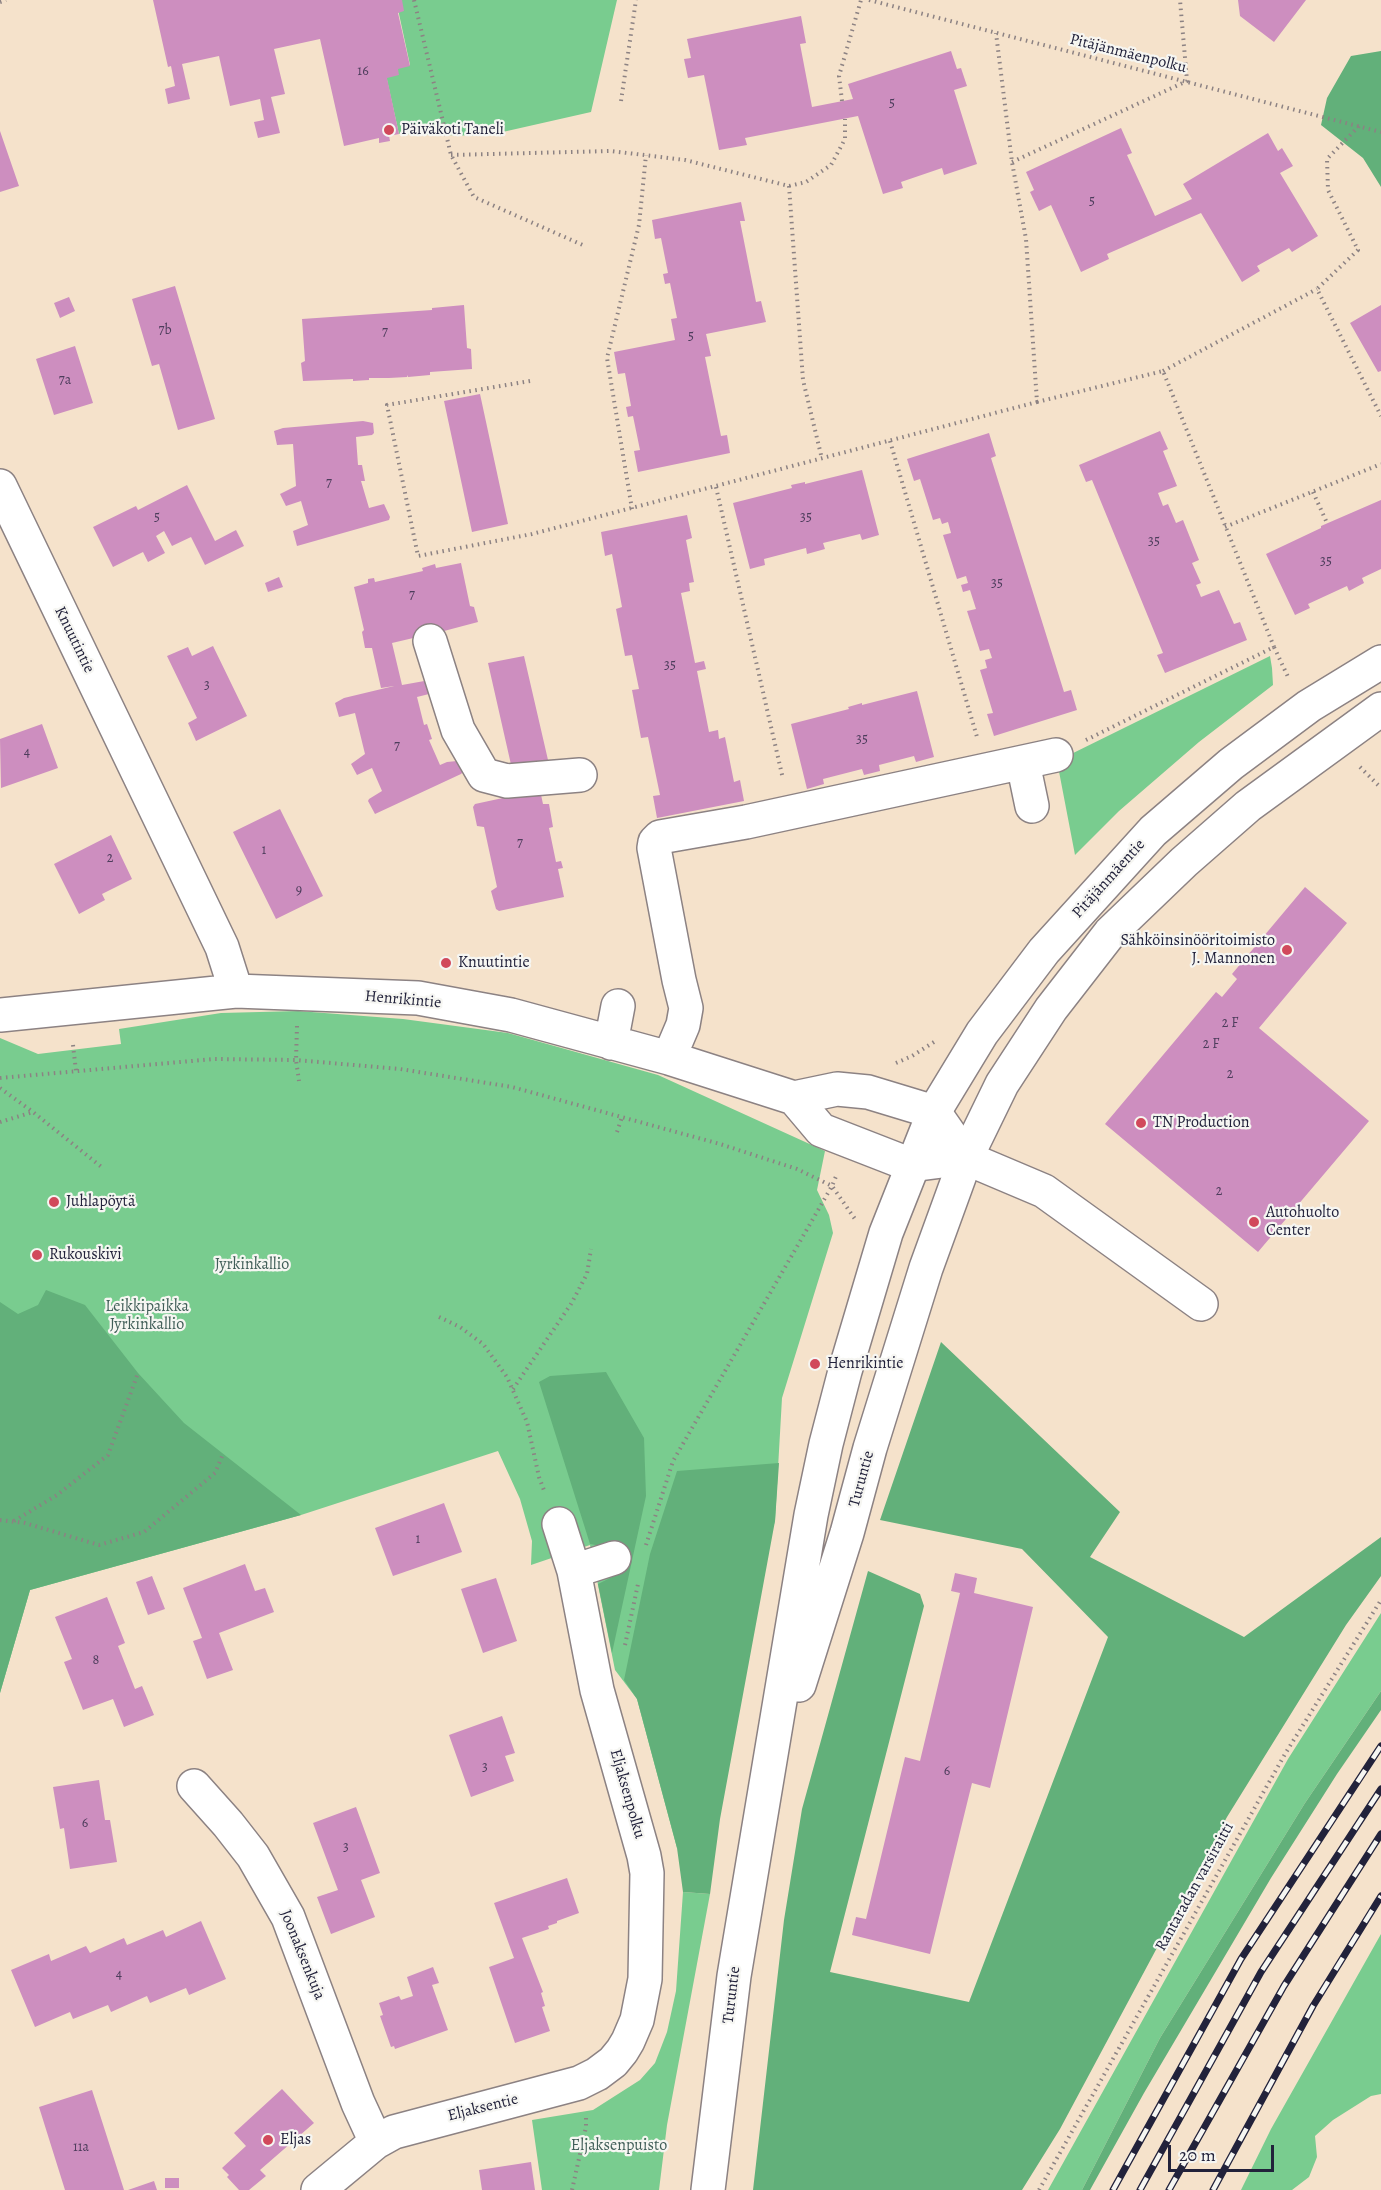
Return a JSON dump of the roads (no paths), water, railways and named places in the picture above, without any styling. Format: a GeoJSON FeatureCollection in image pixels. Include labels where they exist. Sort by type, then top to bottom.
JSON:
{"type":"FeatureCollection","features":[{"type":"Feature","properties":{"kind":"street","name":"Knuutintie"},"geometry":{"type":"LineString","coordinates":[[0,486],[222,947],[237,991]]}},
{"type":"Feature","properties":{"kind":"street"},"geometry":{"type":"LineString","coordinates":[[430,641],[458,730],[484,775],[507,781],[580,775]]}},
{"type":"Feature","properties":{"kind":"street","name":"Pitäjänmäentie"},"geometry":{"type":"LineString","coordinates":[[912,1165],[934,1112],[982,1033],[1044,951],[1153,831],[1231,764],[1310,706],[1381,662]]}},
{"type":"Feature","properties":{"kind":"street"},"geometry":{"type":"LineString","coordinates":[[966,1158],[1002,1084],[1051,1009],[1110,933],[1184,862],[1248,806],[1381,709]]}},
{"type":"Feature","properties":{"kind":"street"},"geometry":{"type":"LineString","coordinates":[[669,1058],[683,1025],[686,1008],[654,848],[655,842],[660,837],[757,819],[1056,755]]}},
{"type":"Feature","properties":{"kind":"street"},"geometry":{"type":"LineString","coordinates":[[1023,763],[1032,806]]}},
{"type":"Feature","properties":{"kind":"street","name":"Henrikintie"},"geometry":{"type":"LineString","coordinates":[[0,1015],[237,991],[418,998],[511,1015],[669,1058],[794,1098],[837,1089],[858,1091],[934,1112]]}},
{"type":"Feature","properties":{"kind":"street"},"geometry":{"type":"LineString","coordinates":[[611,1042],[618,1006]]}},
{"type":"Feature","properties":{"kind":"street"},"geometry":{"type":"LineString","coordinates":[[794,1098],[821,1130],[912,1165],[966,1158],[1044,1191],[1200,1304]]}},
{"type":"Feature","properties":{"kind":"street"},"geometry":{"type":"LineString","coordinates":[[934,1112],[966,1158]]}},
{"type":"Feature","properties":{"kind":"street","name":"Turuntie"},"geometry":{"type":"LineString","coordinates":[[762,1801],[848,1533],[870,1448],[926,1268],[966,1158]]}},
{"type":"Feature","properties":{"kind":"street","name":"Turuntie"},"geometry":{"type":"LineString","coordinates":[[708,2190],[734,1977],[811,1515],[826,1444],[886,1233],[912,1165]]}},
{"type":"Feature","properties":{"kind":"street","name":"Eljaksenpolku"},"geometry":{"type":"LineString","coordinates":[[558,1524],[574,1571],[597,1690],[647,1873],[645,1979],[637,2020]]}},
{"type":"Feature","properties":{"kind":"street"},"geometry":{"type":"LineString","coordinates":[[574,1571],[614,1558]]}},
{"type":"Feature","properties":{"kind":"street","name":"Joonaksenkuja"},"geometry":{"type":"LineString","coordinates":[[194,1786],[253,1856],[288,1917],[358,2103],[376,2142]]}},
{"type":"Feature","properties":{"kind":"street","name":"Eljaksentie"},"geometry":{"type":"LineString","coordinates":[[318,2190],[376,2142],[394,2132],[579,2083],[597,2074],[613,2062],[628,2042],[637,2020]]}},
{"type":"Feature","properties":{"kind":"railway"},"geometry":{"type":"LineString","coordinates":[[1113,2190],[1241,1959],[1381,1746]]}},
{"type":"Feature","properties":{"kind":"railway"},"geometry":{"type":"LineString","coordinates":[[1140,2190],[1261,1972],[1381,1789]]}},
{"type":"Feature","properties":{"kind":"railway"},"geometry":{"type":"LineString","coordinates":[[1169,2190],[1284,1986],[1381,1834]]}},
{"type":"Feature","properties":{"kind":"railway"},"geometry":{"type":"LineString","coordinates":[[1213,2190],[1313,2006],[1381,1896]]}},
{"type":"Feature","properties":{"kind":"place","name":"Päiväkoti Taneli"},"geometry":{"type":"Point","coordinates":[389,130]}},
{"type":"Feature","properties":{"kind":"place","name":"Sähköinsinööritoimisto J. Mannonen"},"geometry":{"type":"Point","coordinates":[1287,950]}},
{"type":"Feature","properties":{"kind":"place","name":"Knuutintie"},"geometry":{"type":"Point","coordinates":[446,963]}},
{"type":"Feature","properties":{"kind":"place","name":"TN Production"},"geometry":{"type":"Point","coordinates":[1141,1123]}},
{"type":"Feature","properties":{"kind":"place","name":"Juhlapöytä"},"geometry":{"type":"Point","coordinates":[54,1202]}},
{"type":"Feature","properties":{"kind":"place","name":"Autohuolto Center"},"geometry":{"type":"Point","coordinates":[1254,1222]}},
{"type":"Feature","properties":{"kind":"place","name":"Rukouskivi"},"geometry":{"type":"Point","coordinates":[37,1255]}},
{"type":"Feature","properties":{"kind":"place","name":"Henrikintie"},"geometry":{"type":"Point","coordinates":[815,1364]}},
{"type":"Feature","properties":{"kind":"place","name":"Eljas"},"geometry":{"type":"Point","coordinates":[268,2140]}},
{"type":"Feature","properties":{"kind":"park label","name":"Jyrkinkallio"},"geometry":{"type":"Point","coordinates":[252,1265]}},
{"type":"Feature","properties":{"kind":"park label","name":"Leikkipaikka Jyrkinkallio"},"geometry":{"type":"Point","coordinates":[147,1316]}},
{"type":"Feature","properties":{"kind":"park label","name":"Eljaksenpuisto"},"geometry":{"type":"Point","coordinates":[619,2146]}}]}
